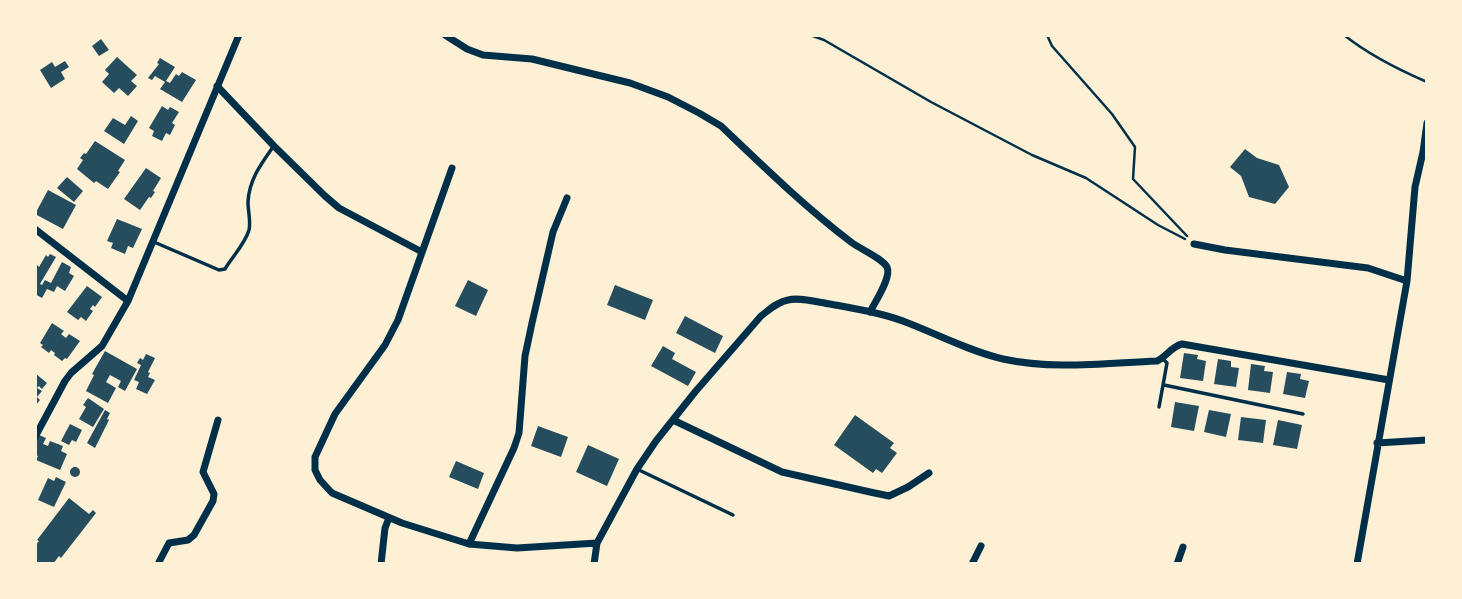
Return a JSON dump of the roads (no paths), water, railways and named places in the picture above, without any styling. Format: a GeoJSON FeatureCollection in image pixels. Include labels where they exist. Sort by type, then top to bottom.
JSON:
{"type":"FeatureCollection","features":[{"type":"Feature","properties":{"kind":"street"},"geometry":{"type":"LineString","coordinates":[[35,437],[65,381],[102,346],[128,300],[239,35]]}},
{"type":"Feature","properties":{"kind":"street"},"geometry":{"type":"LineString","coordinates":[[445,35],[467,49],[483,55],[544,61],[630,83],[667,97],[721,126],[837,232],[885,264],[888,273],[886,282],[870,312]]}},
{"type":"Feature","properties":{"kind":"street"},"geometry":{"type":"LineString","coordinates":[[217,86],[274,146],[339,208],[422,252]]}},
{"type":"Feature","properties":{"kind":"street"},"geometry":{"type":"LineString","coordinates":[[1357,564],[1407,281],[1415,187],[1427,123]]}},
{"type":"Feature","properties":{"kind":"street"},"geometry":{"type":"LineString","coordinates":[[452,169],[398,320],[386,345],[335,414],[315,457],[315,470],[320,481],[332,493],[389,518],[469,544],[517,548],[597,543]]}},
{"type":"Feature","properties":{"kind":"street"},"geometry":{"type":"LineString","coordinates":[[469,544],[519,433],[525,356],[553,232],[567,198]]}},
{"type":"Feature","properties":{"kind":"street"},"geometry":{"type":"LineString","coordinates":[[35,229],[128,300]]}},
{"type":"Feature","properties":{"kind":"street"},"geometry":{"type":"LineString","coordinates":[[1194,244],[1368,268],[1407,281]]}},
{"type":"Feature","properties":{"kind":"street"},"geometry":{"type":"LineString","coordinates":[[594,564],[597,543],[637,469],[673,420],[761,316],[788,299],[814,301],[904,321],[1002,359],[1058,365],[1157,360],[1182,344],[1389,380]]}},
{"type":"Feature","properties":{"kind":"street"},"geometry":{"type":"LineString","coordinates":[[158,564],[169,542],[188,540],[194,535],[214,501],[214,494],[203,472],[218,420]]}},
{"type":"Feature","properties":{"kind":"street"},"geometry":{"type":"LineString","coordinates":[[673,420],[782,472],[889,496],[929,473]]}},
{"type":"Feature","properties":{"kind":"street"},"geometry":{"type":"LineString","coordinates":[[1377,443],[1427,440]]}},
{"type":"Feature","properties":{"kind":"street"},"geometry":{"type":"LineString","coordinates":[[381,564],[385,528],[389,518]]}},
{"type":"Feature","properties":{"kind":"street"},"geometry":{"type":"LineString","coordinates":[[972,564],[981,546]]}},
{"type":"Feature","properties":{"kind":"street"},"geometry":{"type":"LineString","coordinates":[[1177,564],[1183,547]]}},
{"type":"Feature","properties":{"kind":"lane"},"geometry":{"type":"LineString","coordinates":[[152,242],[219,270],[225,269],[247,236],[250,227],[249,190],[257,169],[274,146]]}},
{"type":"Feature","properties":{"kind":"lane"},"geometry":{"type":"LineString","coordinates":[[1159,407],[1167,363],[1162,358]]}},
{"type":"Feature","properties":{"kind":"lane"},"geometry":{"type":"LineString","coordinates":[[1164,385],[1303,414]]}},
{"type":"Feature","properties":{"kind":"lane"},"geometry":{"type":"LineString","coordinates":[[637,469],[733,515]]}}]}
